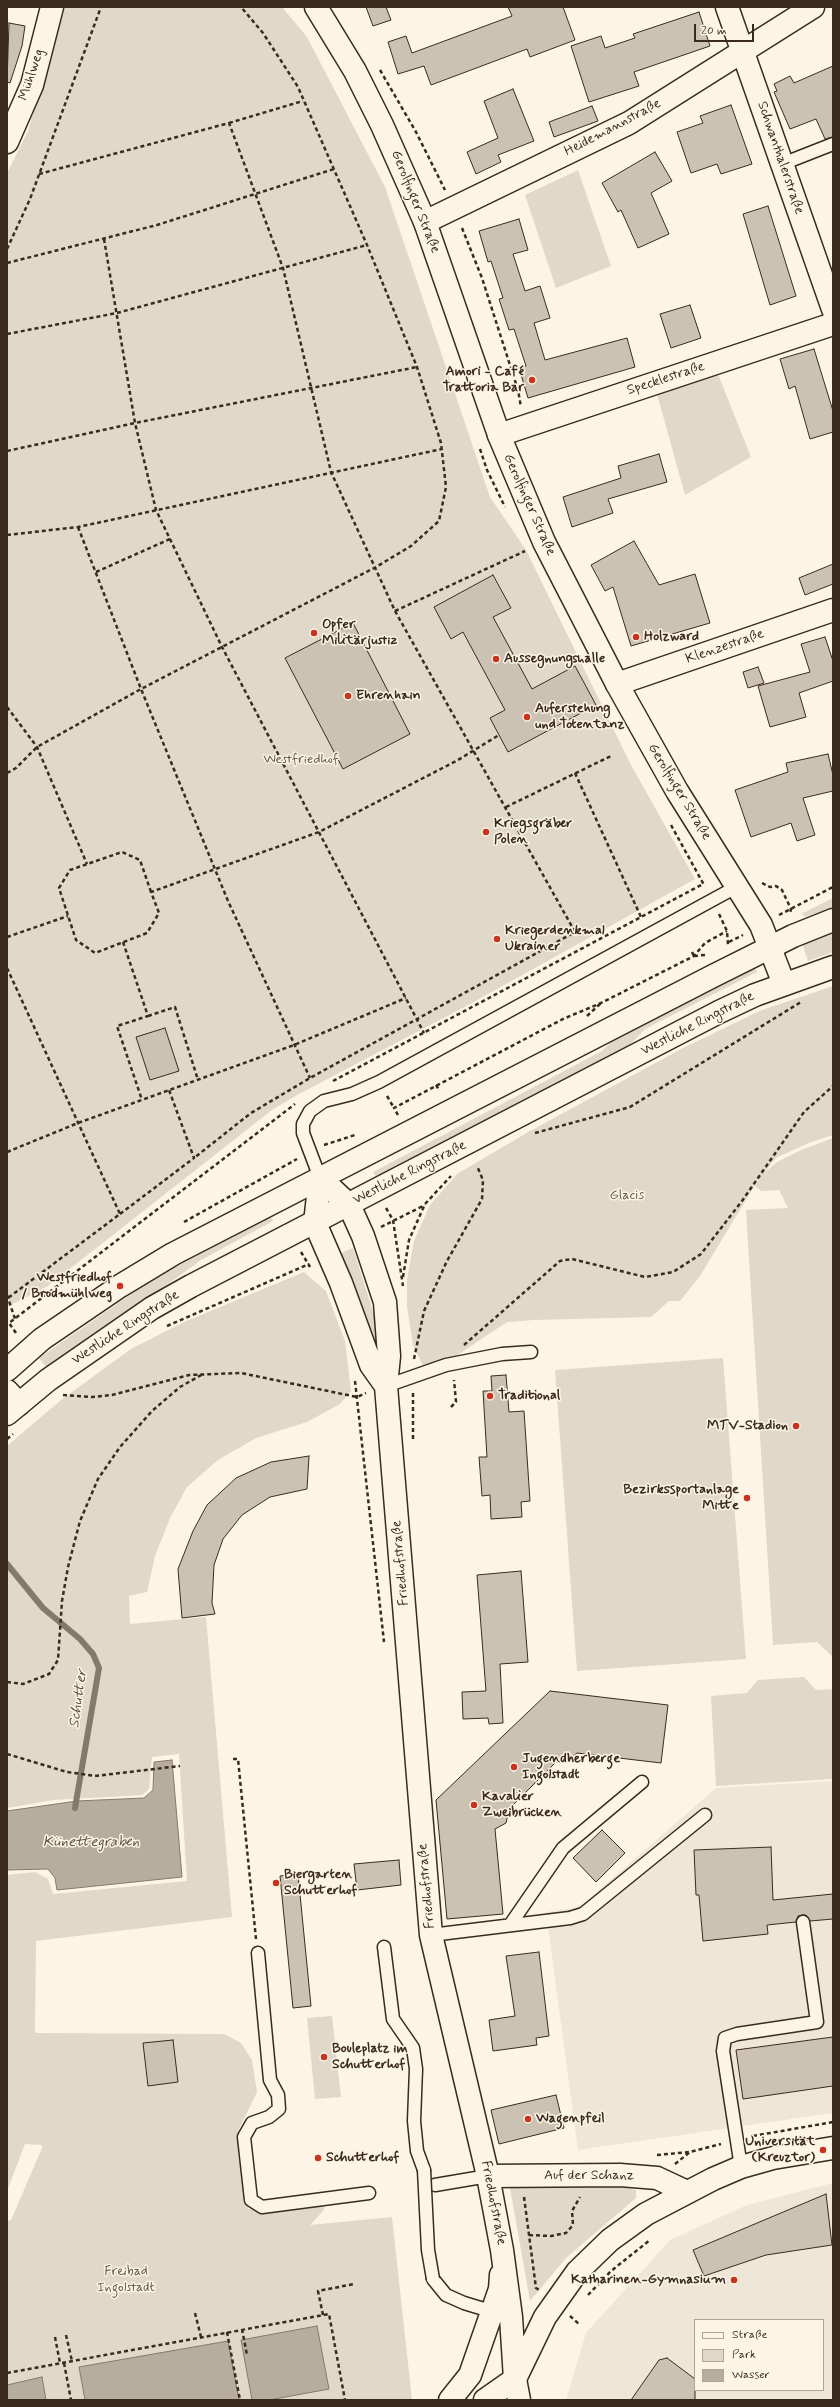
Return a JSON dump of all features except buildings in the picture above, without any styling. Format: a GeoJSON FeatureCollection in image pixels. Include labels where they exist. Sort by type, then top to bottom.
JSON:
{"type":"FeatureCollection","features":[{"type":"Feature","properties":{"kind":"street","name":"Mühlweg"},"geometry":{"type":"LineString","coordinates":[[7,142],[32,85],[52,7]]}},
{"type":"Feature","properties":{"kind":"street","name":"Gerolfinger Straße"},"geometry":{"type":"LineString","coordinates":[[316,7],[362,84],[425,222],[499,435],[544,542],[617,684],[677,791],[738,886],[761,925],[784,984]]}},
{"type":"Feature","properties":{"kind":"street","name":"Schwanthalerstraße"},"geometry":{"type":"LineString","coordinates":[[727,7],[833,309]]}},
{"type":"Feature","properties":{"kind":"street","name":"Heidemannstraße"},"geometry":{"type":"LineString","coordinates":[[425,222],[629,123],[744,52],[813,7]]}},
{"type":"Feature","properties":{"kind":"street","name":"Specklestraße"},"geometry":{"type":"LineString","coordinates":[[499,435],[833,324]]}},
{"type":"Feature","properties":{"kind":"street","name":"Klenzestraße"},"geometry":{"type":"LineString","coordinates":[[617,684],[833,610]]}},
{"type":"Feature","properties":{"kind":"street"},"geometry":{"type":"LineString","coordinates":[[7,1370],[42,1339],[139,1274],[320,1178],[770,947],[833,920]]}},
{"type":"Feature","properties":{"kind":"street","name":"Westliche Ringstraße"},"geometry":{"type":"LineString","coordinates":[[11,1403],[48,1380],[152,1308],[719,1012],[784,984],[833,966]]}},
{"type":"Feature","properties":{"kind":"street"},"geometry":{"type":"LineString","coordinates":[[320,1178],[315,1223],[341,1283],[371,1365],[386,1386]]}},
{"type":"Feature","properties":{"kind":"street","name":"Friedhofstraße"},"geometry":{"type":"LineString","coordinates":[[320,1178],[349,1205],[363,1236],[385,1302],[389,1356],[386,1386],[431,1935],[488,2176],[502,2250],[500,2289],[501,2314],[470,2374],[450,2400]]}},
{"type":"Feature","properties":{"kind":"street"},"geometry":{"type":"LineString","coordinates":[[485,2400],[517,2390],[562,2309],[577,2272],[610,2240],[646,2214],[741,2167],[773,2158],[833,2148]]}},
{"type":"Feature","properties":{"kind":"street","name":"Auf der Schanz"},"geometry":{"type":"LineString","coordinates":[[488,2176],[591,2175],[657,2178],[688,2192]]}},
{"type":"Feature","properties":{"kind":"street"},"geometry":{"type":"LineString","coordinates":[[501,2314],[517,2390]]}},
{"type":"Feature","properties":{"kind":"lane"},"geometry":{"type":"LineString","coordinates":[[782,164],[833,144]]}},
{"type":"Feature","properties":{"kind":"lane"},"geometry":{"type":"LineString","coordinates":[[320,1178],[303,1133],[303,1124],[310,1111],[324,1101],[352,1094],[379,1082],[738,886]]}},
{"type":"Feature","properties":{"kind":"lane"},"geometry":{"type":"LineString","coordinates":[[386,1386],[446,1365],[502,1354],[531,1352]]}},
{"type":"Feature","properties":{"kind":"lane"},"geometry":{"type":"LineString","coordinates":[[510,1925],[563,1848],[642,1782]]}},
{"type":"Feature","properties":{"kind":"lane"},"geometry":{"type":"LineString","coordinates":[[431,1935],[570,1918],[583,1914],[705,1815]]}},
{"type":"Feature","properties":{"kind":"lane"},"geometry":{"type":"LineString","coordinates":[[741,2167],[723,2051],[725,2038],[737,2034],[817,2022],[803,1922]]}},
{"type":"Feature","properties":{"kind":"lane"},"geometry":{"type":"LineString","coordinates":[[384,1947],[392,2019],[412,2048],[415,2062],[417,2151],[424,2170],[428,2250],[433,2279],[446,2295],[464,2304],[501,2314]]}},
{"type":"Feature","properties":{"kind":"lane"},"geometry":{"type":"LineString","coordinates":[[258,1953],[270,2080],[278,2095],[279,2109],[268,2117],[252,2123],[244,2137],[251,2200],[262,2207],[369,2193]]}},
{"type":"Feature","properties":{"kind":"lane"},"geometry":{"type":"LineString","coordinates":[[436,2185],[488,2176]]}},
{"type":"Feature","properties":{"kind":"path"},"geometry":{"type":"LineString","coordinates":[[7,250],[39,174],[101,7]]}},
{"type":"Feature","properties":{"kind":"path"},"geometry":{"type":"LineString","coordinates":[[7,773],[16,768],[37,747],[141,690],[376,567],[411,546],[439,521],[446,487],[442,449],[417,367],[367,244],[298,88],[263,33],[241,7]]}},
{"type":"Feature","properties":{"kind":"path"},"geometry":{"type":"LineString","coordinates":[[377,66],[416,132],[472,248],[516,382],[523,427]]}},
{"type":"Feature","properties":{"kind":"path"},"geometry":{"type":"LineString","coordinates":[[39,174],[229,123],[304,101]]}},
{"type":"Feature","properties":{"kind":"path"},"geometry":{"type":"LineString","coordinates":[[15,1319],[8,1296],[120,1214],[251,1114],[310,1078],[416,1018],[575,932],[395,611],[331,472],[283,268],[229,123]]}},
{"type":"Feature","properties":{"kind":"path"},"geometry":{"type":"LineString","coordinates":[[7,264],[157,225],[334,169]]}},
{"type":"Feature","properties":{"kind":"path"},"geometry":{"type":"LineString","coordinates":[[104,238],[135,423],[156,510],[222,647],[424,1033]]}},
{"type":"Feature","properties":{"kind":"path"},"geometry":{"type":"LineString","coordinates":[[7,334],[117,313],[367,244]]}},
{"type":"Feature","properties":{"kind":"path"},"geometry":{"type":"LineString","coordinates":[[7,451],[135,423],[417,367]]}},
{"type":"Feature","properties":{"kind":"path"},"geometry":{"type":"LineString","coordinates":[[7,535],[78,527],[442,449]]}},
{"type":"Feature","properties":{"kind":"path"},"geometry":{"type":"LineString","coordinates":[[78,527],[141,690],[215,869],[310,1078]]}},
{"type":"Feature","properties":{"kind":"path"},"geometry":{"type":"LineString","coordinates":[[96,572],[170,539]]}},
{"type":"Feature","properties":{"kind":"path"},"geometry":{"type":"LineString","coordinates":[[395,611],[544,542]]}},
{"type":"Feature","properties":{"kind":"path"},"geometry":{"type":"LineString","coordinates":[[7,707],[37,747],[87,864]]}},
{"type":"Feature","properties":{"kind":"path"},"geometry":{"type":"LineString","coordinates":[[151,892],[319,832],[474,751],[499,735]]}},
{"type":"Feature","properties":{"kind":"path"},"geometry":{"type":"LineString","coordinates":[[506,807],[611,756]]}},
{"type":"Feature","properties":{"kind":"path"},"geometry":{"type":"LineString","coordinates":[[575,773],[641,917]]}},
{"type":"Feature","properties":{"kind":"path"},"geometry":{"type":"LineString","coordinates":[[122,852],[140,860],[159,913],[147,933],[95,953],[76,940],[58,888],[70,870],[87,864],[122,852]]}},
{"type":"Feature","properties":{"kind":"path"},"geometry":{"type":"LineString","coordinates":[[758,878],[763,885],[776,886],[782,890],[791,909],[833,887]]}},
{"type":"Feature","properties":{"kind":"path"},"geometry":{"type":"LineString","coordinates":[[7,937],[68,916]]}},
{"type":"Feature","properties":{"kind":"path"},"geometry":{"type":"LineString","coordinates":[[399,1118],[394,1108],[563,1019],[694,956],[705,943],[727,931]]}},
{"type":"Feature","properties":{"kind":"path"},"geometry":{"type":"LineString","coordinates":[[123,942],[148,1016]]}},
{"type":"Feature","properties":{"kind":"path"},"geometry":{"type":"LineString","coordinates":[[692,952],[694,956]]}},
{"type":"Feature","properties":{"kind":"path"},"geometry":{"type":"LineString","coordinates":[[7,968],[120,1214]]}},
{"type":"Feature","properties":{"kind":"path"},"geometry":{"type":"LineString","coordinates":[[7,1152],[78,1123],[294,1045],[406,998]]}},
{"type":"Feature","properties":{"kind":"path"},"geometry":{"type":"LineString","coordinates":[[532,1133],[579,1122],[630,1107],[802,1002]]}},
{"type":"Feature","properties":{"kind":"path"},"geometry":{"type":"LineString","coordinates":[[142,1100],[117,1026],[175,1007],[198,1080]]}},
{"type":"Feature","properties":{"kind":"path"},"geometry":{"type":"LineString","coordinates":[[436,1085],[439,1090]]}},
{"type":"Feature","properties":{"kind":"path"},"geometry":{"type":"LineString","coordinates":[[451,1407],[456,1402],[453,1373],[446,1365],[469,1339],[560,1261],[572,1260],[645,1277],[673,1272],[701,1254],[742,1201],[804,1112],[833,1086]]}},
{"type":"Feature","properties":{"kind":"path"},"geometry":{"type":"LineString","coordinates":[[169,1090],[194,1158]]}},
{"type":"Feature","properties":{"kind":"path"},"geometry":{"type":"LineString","coordinates":[[413,1364],[424,1311],[447,1261],[482,1199],[483,1180],[477,1166]]}},
{"type":"Feature","properties":{"kind":"path"},"geometry":{"type":"LineString","coordinates":[[403,1279],[410,1240],[425,1204],[453,1173]]}},
{"type":"Feature","properties":{"kind":"path"},"geometry":{"type":"LineString","coordinates":[[363,1236],[425,1204]]}},
{"type":"Feature","properties":{"kind":"path"},"geometry":{"type":"LineString","coordinates":[[162,1328],[328,1254]]}},
{"type":"Feature","properties":{"kind":"path"},"geometry":{"type":"LineString","coordinates":[[64,1391],[59,1394],[92,1397],[112,1395],[163,1380],[206,1373],[241,1372],[357,1397]]}},
{"type":"Feature","properties":{"kind":"path"},"geometry":{"type":"LineString","coordinates":[[7,1682],[23,1684],[49,1674],[58,1660],[62,1601],[68,1567],[80,1521],[98,1479],[120,1447],[152,1411],[180,1387],[206,1373]]}},
{"type":"Feature","properties":{"kind":"path"},"geometry":{"type":"LineString","coordinates":[[7,1754],[67,1772],[95,1776],[180,1766]]}},
{"type":"Feature","properties":{"kind":"path"},"geometry":{"type":"LineString","coordinates":[[233,1759],[238,1759],[258,1953]]}},
{"type":"Feature","properties":{"kind":"path"},"geometry":{"type":"LineString","coordinates":[[529,2235],[551,2236],[566,2233],[573,2225],[572,2211],[591,2175]]}},
{"type":"Feature","properties":{"kind":"path"},"geometry":{"type":"LineString","coordinates":[[519,2176],[536,2288],[580,2325]]}},
{"type":"Feature","properties":{"kind":"path"},"geometry":{"type":"LineString","coordinates":[[585,2299],[611,2271],[654,2236]]}},
{"type":"Feature","properties":{"kind":"path"},"geometry":{"type":"LineString","coordinates":[[323,2315],[318,2291],[354,2284]]}},
{"type":"Feature","properties":{"kind":"path"},"geometry":{"type":"LineString","coordinates":[[562,2309],[575,2310]]}},
{"type":"Feature","properties":{"kind":"path"},"geometry":{"type":"LineString","coordinates":[[562,2309],[566,2322]]}},
{"type":"Feature","properties":{"kind":"path"},"geometry":{"type":"LineString","coordinates":[[195,2312],[201,2337]]}},
{"type":"Feature","properties":{"kind":"path"},"geometry":{"type":"LineString","coordinates":[[7,2373],[329,2314],[345,2400]]}},
{"type":"Feature","properties":{"kind":"path"},"geometry":{"type":"LineString","coordinates":[[242,2329],[248,2355]]}},
{"type":"Feature","properties":{"kind":"path"},"geometry":{"type":"LineString","coordinates":[[227,2332],[240,2400]]}},
{"type":"Feature","properties":{"kind":"path"},"geometry":{"type":"LineString","coordinates":[[66,2335],[72,2361]]}},
{"type":"Feature","properties":{"kind":"path"},"geometry":{"type":"LineString","coordinates":[[55,2337],[71,2400]]}},
{"type":"Feature","properties":{"kind":"shaded area"},"geometry":{"type":"Polygon","coordinates":[[[833,1781],[833,2113],[578,2150],[546,1912],[573,1908],[584,1903],[716,1788],[833,1781]]]}},
{"type":"Feature","properties":{"kind":"shaded area","name":"Katharinen-Gymnasium"},"geometry":{"type":"Polygon","coordinates":[[[833,2183],[833,2400],[566,2400],[586,2333],[670,2240],[747,2205],[833,2183]]]}},
{"type":"Feature","properties":{"kind":"green space","name":"Westfriedhof"},"geometry":{"type":"Polygon","coordinates":[[[65,7],[282,7],[307,37],[385,187],[490,497],[526,550],[631,765],[695,879],[472,1003],[299,1094],[272,1110],[48,1286],[7,1307],[7,173],[28,131],[65,7]]]}},
{"type":"Feature","properties":{"kind":"green space"},"geometry":{"type":"Polygon","coordinates":[[[578,170],[611,266],[556,288],[525,195],[578,170]]]}},
{"type":"Feature","properties":{"kind":"green space"},"geometry":{"type":"Polygon","coordinates":[[[718,374],[751,457],[685,495],[657,394],[718,374]]]}},
{"type":"Feature","properties":{"kind":"green space"},"geometry":{"type":"Polygon","coordinates":[[[833,898],[833,907],[806,917],[801,914],[833,898]]]}},
{"type":"Feature","properties":{"kind":"green space"},"geometry":{"type":"Polygon","coordinates":[[[833,933],[833,952],[808,961],[802,943],[833,933]]]}},
{"type":"Feature","properties":{"kind":"green space"},"geometry":{"type":"Polygon","coordinates":[[[755,968],[757,972],[645,1029],[628,1047],[376,1177],[373,1172],[602,1051],[616,1037],[755,968]]]}},
{"type":"Feature","properties":{"kind":"green space","name":"Glacis"},"geometry":{"type":"Polygon","coordinates":[[[833,986],[833,1135],[811,1142],[776,1158],[764,1173],[777,1162],[801,1150],[833,1138],[833,1657],[817,1642],[773,1645],[746,1210],[788,1208],[779,1190],[761,1191],[755,1186],[762,1176],[755,1185],[700,1276],[680,1301],[669,1301],[651,1317],[507,1322],[453,1358],[424,1368],[413,1345],[407,1306],[407,1279],[414,1241],[430,1205],[457,1174],[530,1131],[685,1047],[762,1010],[833,986]]]}},
{"type":"Feature","properties":{"kind":"green space"},"geometry":{"type":"Polygon","coordinates":[[[271,1217],[273,1221],[201,1260],[47,1368],[39,1358],[153,1279],[271,1217]]]}},
{"type":"Feature","properties":{"kind":"green space"},"geometry":{"type":"Polygon","coordinates":[[[353,1248],[375,1318],[382,1362],[337,1255],[353,1248]]]}},
{"type":"Feature","properties":{"kind":"green space","name":"Freibad Ingolstadt"},"geometry":{"type":"Polygon","coordinates":[[[304,1272],[326,1291],[345,1341],[351,1391],[340,1404],[307,1422],[256,1438],[218,1460],[187,1487],[170,1518],[155,1556],[147,1592],[129,1596],[130,1624],[206,1617],[232,1917],[36,1941],[35,2030],[36,2033],[224,2034],[241,2043],[252,2060],[257,2092],[238,2131],[248,2209],[324,2198],[324,2210],[310,2225],[392,2217],[412,2400],[7,2400],[7,2221],[11,2220],[42,2145],[25,2144],[7,2191],[7,1875],[35,1872],[48,1879],[53,1894],[187,1881],[179,1754],[152,1757],[149,1789],[142,1795],[54,1800],[7,1808],[7,1446],[61,1400],[131,1349],[184,1322],[304,1272]]]}},
{"type":"Feature","properties":{"kind":"green space"},"geometry":{"type":"Polygon","coordinates":[[[723,1358],[746,1659],[577,1671],[555,1370],[723,1358]]]}},
{"type":"Feature","properties":{"kind":"green space"},"geometry":{"type":"Polygon","coordinates":[[[804,1677],[816,1690],[833,1689],[833,1779],[716,1786],[711,1696],[747,1693],[758,1680],[804,1677]]]}},
{"type":"Feature","properties":{"kind":"green space","name":"Bouleplatz im Schutterhof"},"geometry":{"type":"Polygon","coordinates":[[[332,2016],[341,2097],[315,2099],[307,2018],[332,2016]]]}},
{"type":"Feature","properties":{"kind":"green space"},"geometry":{"type":"Polygon","coordinates":[[[608,2184],[636,2190],[636,2198],[566,2258],[530,2301],[510,2188],[608,2184]]]}},
{"type":"Feature","properties":{"kind":"water","name":"Künettegraben"},"geometry":{"type":"Polygon","coordinates":[[[172,1760],[182,1877],[57,1890],[55,1878],[48,1869],[7,1870],[7,1811],[77,1801],[144,1798],[153,1790],[154,1762],[172,1760]]]}},
{"type":"Feature","properties":{"kind":"water"},"geometry":{"type":"Polygon","coordinates":[[[317,2326],[329,2389],[269,2400],[252,2400],[241,2340],[317,2326]]]}},
{"type":"Feature","properties":{"kind":"water"},"geometry":{"type":"Polygon","coordinates":[[[228,2341],[239,2400],[85,2400],[79,2367],[228,2341]]]}},
{"type":"Feature","properties":{"kind":"water"},"geometry":{"type":"Polygon","coordinates":[[[42,2377],[46,2400],[7,2400],[7,2385],[42,2377]]]}},
{"type":"Feature","properties":{"kind":"waterway","name":"Schutter"},"geometry":{"type":"LineString","coordinates":[[7,1564],[43,1608],[80,1639],[93,1654],[99,1668],[75,1808]]}},
{"type":"Feature","properties":{"kind":"place","name":"Amori - Café Trattoria Bar"},"geometry":{"type":"Point","coordinates":[532,380]}},
{"type":"Feature","properties":{"kind":"place","name":"Opfer Militärjustiz"},"geometry":{"type":"Point","coordinates":[314,633]}},
{"type":"Feature","properties":{"kind":"place","name":"Holzward"},"geometry":{"type":"Point","coordinates":[636,637]}},
{"type":"Feature","properties":{"kind":"place","name":"Aussegnungshalle"},"geometry":{"type":"Point","coordinates":[496,659]}},
{"type":"Feature","properties":{"kind":"place","name":"Ehrenhain"},"geometry":{"type":"Point","coordinates":[348,696]}},
{"type":"Feature","properties":{"kind":"place","name":"Auferstehung und Totentanz"},"geometry":{"type":"Point","coordinates":[527,717]}},
{"type":"Feature","properties":{"kind":"place","name":"Kriegsgräber Polen"},"geometry":{"type":"Point","coordinates":[486,832]}},
{"type":"Feature","properties":{"kind":"place","name":"Kriegerdenkmal Ukrainer"},"geometry":{"type":"Point","coordinates":[497,939]}},
{"type":"Feature","properties":{"kind":"place","name":"Westfriedhof / Brodmühlweg"},"geometry":{"type":"Point","coordinates":[120,1286]}},
{"type":"Feature","properties":{"kind":"place","name":"Traditional"},"geometry":{"type":"Point","coordinates":[490,1396]}},
{"type":"Feature","properties":{"kind":"place","name":"MTV-Stadion"},"geometry":{"type":"Point","coordinates":[796,1426]}},
{"type":"Feature","properties":{"kind":"place","name":"Bezirkssportanlage Mitte"},"geometry":{"type":"Point","coordinates":[747,1498]}},
{"type":"Feature","properties":{"kind":"place","name":"Jugendherberge Ingolstadt"},"geometry":{"type":"Point","coordinates":[514,1767]}},
{"type":"Feature","properties":{"kind":"place","name":"Kavalier Zweibrücken"},"geometry":{"type":"Point","coordinates":[474,1805]}},
{"type":"Feature","properties":{"kind":"place","name":"Biergarten Schutterhof"},"geometry":{"type":"Point","coordinates":[276,1883]}},
{"type":"Feature","properties":{"kind":"place","name":"Bouleplatz im Schutterhof"},"geometry":{"type":"Point","coordinates":[324,2057]}},
{"type":"Feature","properties":{"kind":"place","name":"Wagenpfeil"},"geometry":{"type":"Point","coordinates":[528,2119]}},
{"type":"Feature","properties":{"kind":"place","name":"Universität (Kreuztor)"},"geometry":{"type":"Point","coordinates":[823,2150]}},
{"type":"Feature","properties":{"kind":"place","name":"Schutterhof"},"geometry":{"type":"Point","coordinates":[318,2158]}},
{"type":"Feature","properties":{"kind":"place","name":"Katharinen-Gymnasium"},"geometry":{"type":"Point","coordinates":[734,2280]}}]}
